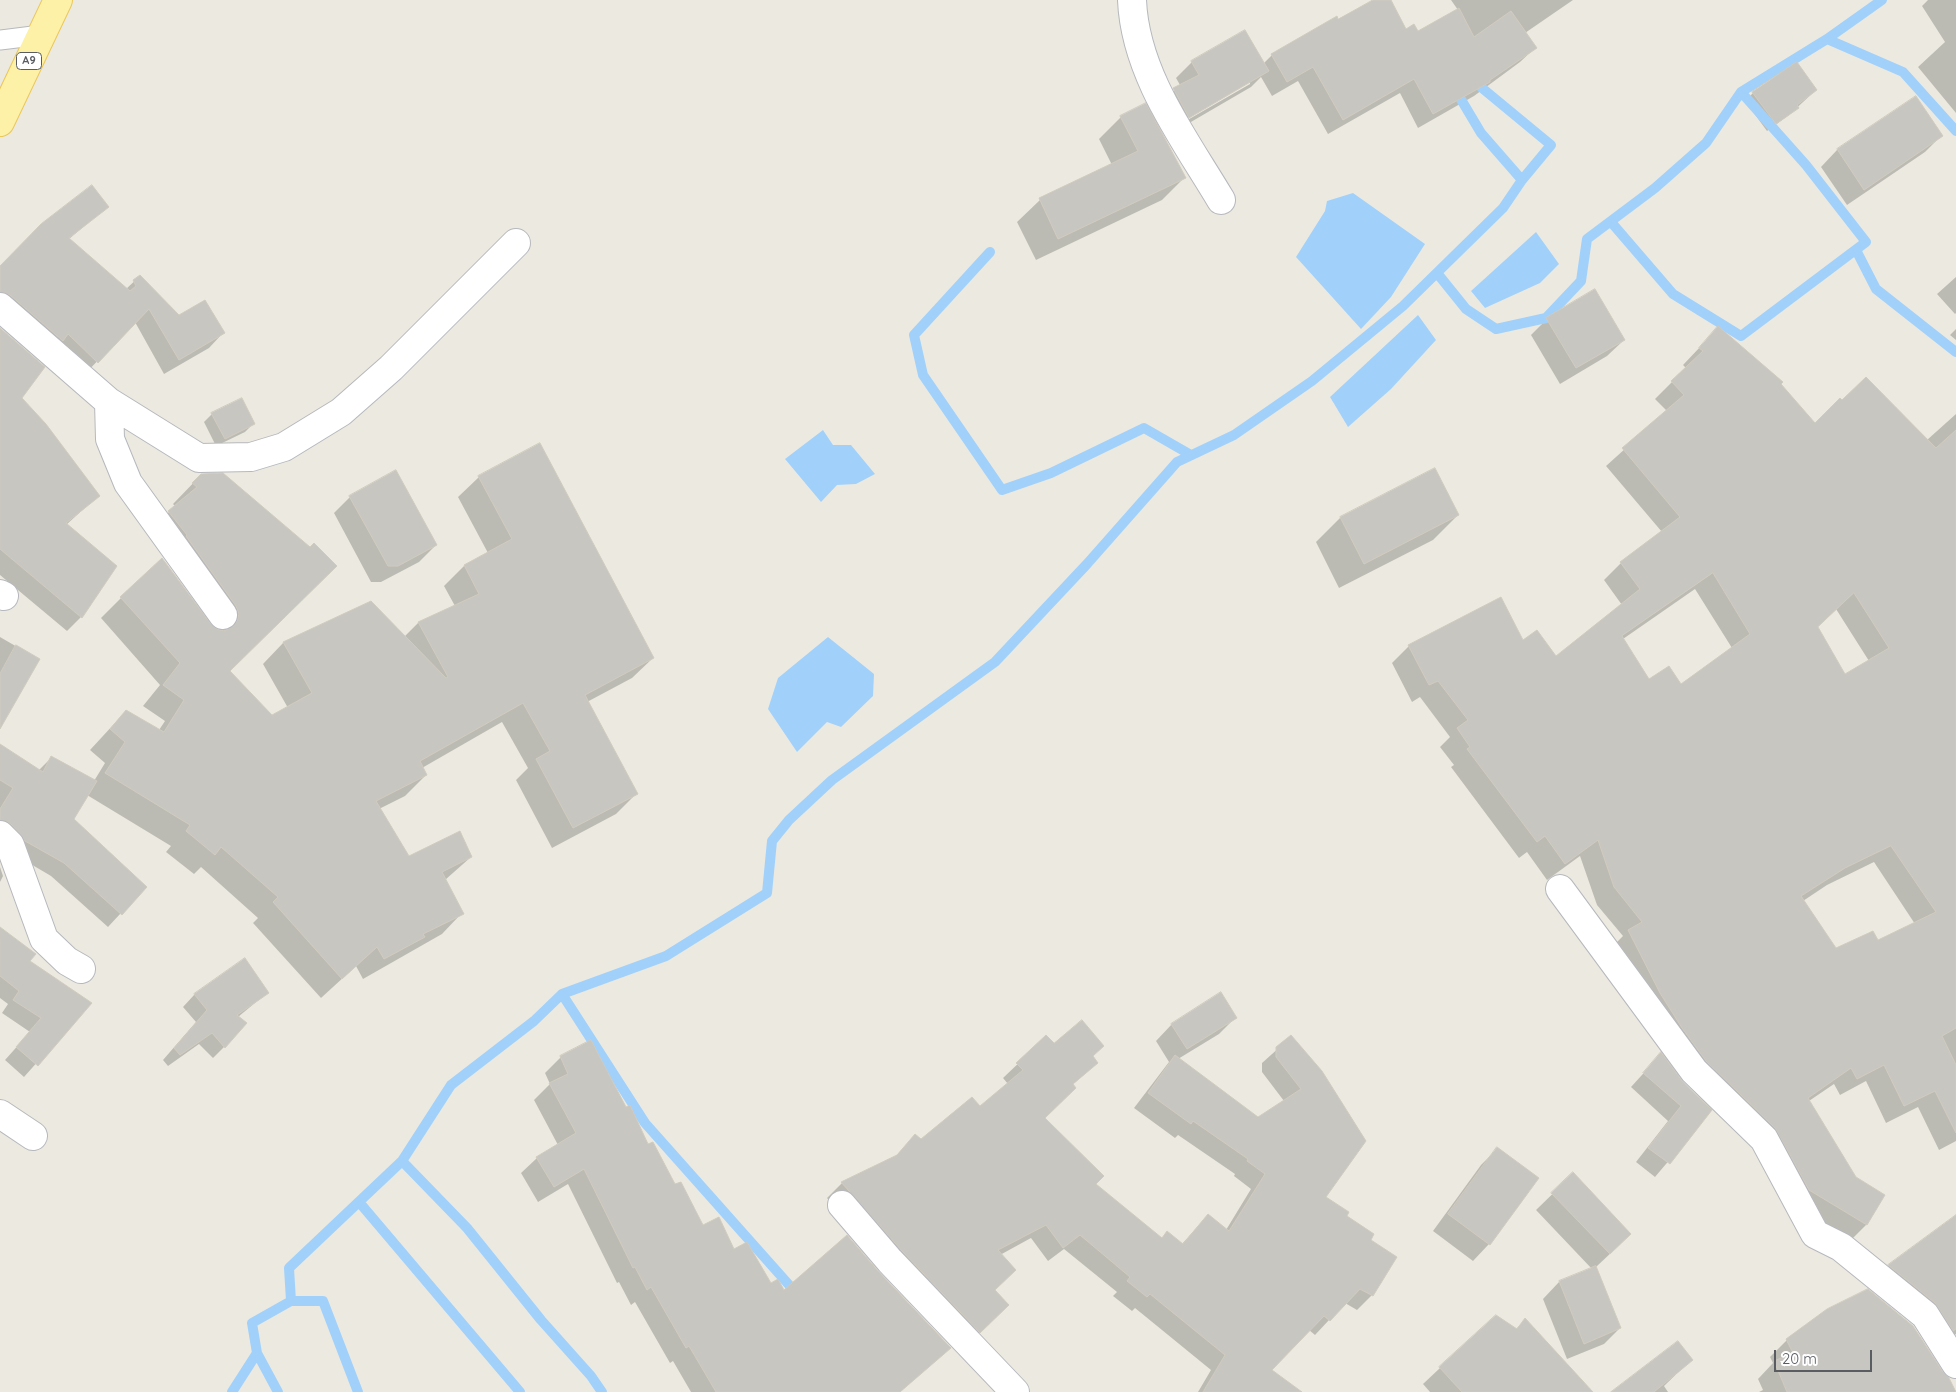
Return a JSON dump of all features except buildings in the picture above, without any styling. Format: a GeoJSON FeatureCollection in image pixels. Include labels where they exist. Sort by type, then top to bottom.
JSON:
{"type":"FeatureCollection","features":[{"type":"Feature","properties":{"kind":"main road","name":"A9"},"geometry":{"type":"LineString","coordinates":[[0,122],[58,0]]}},
{"type":"Feature","properties":{"kind":"street"},"geometry":{"type":"LineString","coordinates":[[1132,0],[1133,23],[1147,70],[1177,126],[1221,200]]}},
{"type":"Feature","properties":{"kind":"street"},"geometry":{"type":"LineString","coordinates":[[0,307],[109,402],[199,458],[251,457],[284,447],[341,412],[391,368],[516,243]]}},
{"type":"Feature","properties":{"kind":"street"},"geometry":{"type":"LineString","coordinates":[[109,402],[110,439],[128,483],[223,615]]}},
{"type":"Feature","properties":{"kind":"street"},"geometry":{"type":"LineString","coordinates":[[0,836],[10,845],[44,939],[67,961],[81,969]]}},
{"type":"Feature","properties":{"kind":"street"},"geometry":{"type":"LineString","coordinates":[[1560,889],[1694,1072],[1764,1139],[1815,1234],[1841,1247],[1925,1315],[1956,1364]]}},
{"type":"Feature","properties":{"kind":"street"},"geometry":{"type":"LineString","coordinates":[[0,1114],[33,1136]]}},
{"type":"Feature","properties":{"kind":"street"},"geometry":{"type":"LineString","coordinates":[[842,1205],[890,1261],[1014,1392]]}},
{"type":"Feature","properties":{"kind":"lane"},"geometry":{"type":"LineString","coordinates":[[0,40],[41,35]]}},
{"type":"Feature","properties":{"kind":"water"},"geometry":{"type":"Polygon","coordinates":[[[1353,193],[1425,244],[1391,297],[1361,329],[1296,257],[1325,211],[1327,201],[1353,193]]]}},
{"type":"Feature","properties":{"kind":"water"},"geometry":{"type":"Polygon","coordinates":[[[1536,232],[1559,264],[1540,283],[1485,308],[1471,291],[1536,232]]]}},
{"type":"Feature","properties":{"kind":"water"},"geometry":{"type":"Polygon","coordinates":[[[1418,315],[1436,340],[1391,389],[1348,427],[1330,397],[1418,315]]]}},
{"type":"Feature","properties":{"kind":"water"},"geometry":{"type":"Polygon","coordinates":[[[823,430],[833,445],[851,445],[875,474],[856,484],[837,485],[821,502],[785,459],[823,430]]]}},
{"type":"Feature","properties":{"kind":"water"},"geometry":{"type":"Polygon","coordinates":[[[828,637],[874,674],[873,696],[841,727],[827,722],[797,752],[768,709],[778,678],[828,637]]]}},
{"type":"Feature","properties":{"kind":"waterway"},"geometry":{"type":"LineString","coordinates":[[1437,273],[1466,309],[1496,329],[1546,318],[1581,281],[1587,239],[1655,188],[1706,143],[1741,92],[1827,39],[1882,0]]}},
{"type":"Feature","properties":{"kind":"waterway"},"geometry":{"type":"LineString","coordinates":[[1827,39],[1903,72],[1956,131]]}},
{"type":"Feature","properties":{"kind":"waterway"},"geometry":{"type":"LineString","coordinates":[[1475,76],[1482,88],[1551,145],[1522,180]]}},
{"type":"Feature","properties":{"kind":"waterway"},"geometry":{"type":"LineString","coordinates":[[232,1392],[257,1353],[252,1323],[291,1301],[289,1268],[402,1161],[451,1085],[534,1021],[562,994],[666,956],[767,893],[772,841],[789,820],[832,780],[995,662],[1087,564],[1177,462],[1234,435],[1312,381],[1403,306],[1503,208],[1522,180],[1481,133],[1453,86]]}},
{"type":"Feature","properties":{"kind":"waterway"},"geometry":{"type":"LineString","coordinates":[[1611,222],[1673,294],[1741,336],[1866,242],[1806,165],[1741,92]]}},
{"type":"Feature","properties":{"kind":"waterway"},"geometry":{"type":"LineString","coordinates":[[1856,250],[1876,289],[1956,352]]}},
{"type":"Feature","properties":{"kind":"waterway"},"geometry":{"type":"LineString","coordinates":[[990,252],[914,335],[923,375],[1002,490],[1051,473],[1144,428],[1191,455]]}},
{"type":"Feature","properties":{"kind":"waterway"},"geometry":{"type":"LineString","coordinates":[[562,994],[645,1123],[798,1295]]}},
{"type":"Feature","properties":{"kind":"waterway"},"geometry":{"type":"LineString","coordinates":[[402,1161],[467,1228],[541,1320],[591,1376],[602,1392]]}},
{"type":"Feature","properties":{"kind":"waterway"},"geometry":{"type":"LineString","coordinates":[[359,1202],[520,1392]]}},
{"type":"Feature","properties":{"kind":"waterway"},"geometry":{"type":"LineString","coordinates":[[291,1301],[323,1301],[358,1392]]}},
{"type":"Feature","properties":{"kind":"waterway"},"geometry":{"type":"LineString","coordinates":[[257,1353],[278,1392]]}}]}
